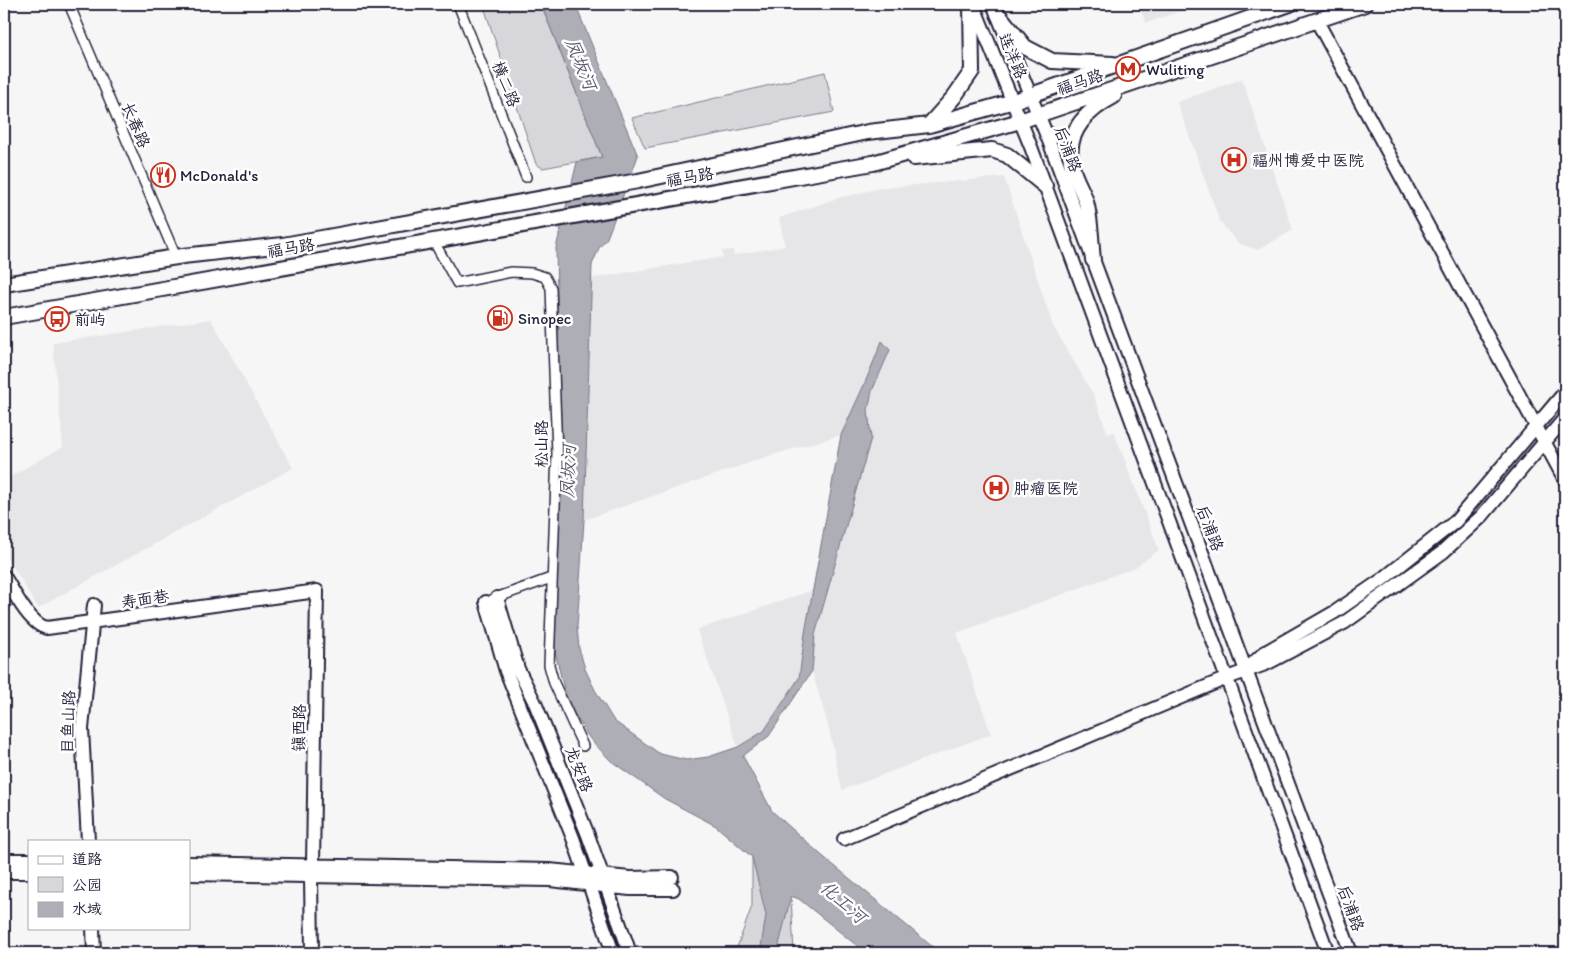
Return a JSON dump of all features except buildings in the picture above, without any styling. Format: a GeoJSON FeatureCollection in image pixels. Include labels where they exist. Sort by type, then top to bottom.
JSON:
{"type":"FeatureCollection","features":[{"type":"Feature","properties":{"kind":"main road","name":"连洋路"},"geometry":{"type":"LineString","coordinates":[[972,4],[1014,101],[1020,121]]}},
{"type":"Feature","properties":{"kind":"main road"},"geometry":{"type":"LineString","coordinates":[[928,125],[954,97],[972,71],[972,4]]}},
{"type":"Feature","properties":{"kind":"main road","name":"福马路"},"geometry":{"type":"LineString","coordinates":[[4,284],[176,257],[283,245],[638,181],[868,132],[928,125],[1014,101],[1121,64],[1180,41],[1290,4]]}},
{"type":"Feature","properties":{"kind":"main road","name":"福马路"},"geometry":{"type":"LineString","coordinates":[[4,317],[873,163],[1020,121],[1365,4]]}},
{"type":"Feature","properties":{"kind":"main road","name":"连洋路"},"geometry":{"type":"LineString","coordinates":[[996,9],[1038,115]]}},
{"type":"Feature","properties":{"kind":"main road"},"geometry":{"type":"LineString","coordinates":[[996,9],[1024,47],[1052,61],[1121,64]]}},
{"type":"Feature","properties":{"kind":"main road"},"geometry":{"type":"LineString","coordinates":[[1317,20],[1565,480]]}},
{"type":"Feature","properties":{"kind":"main road"},"geometry":{"type":"LineString","coordinates":[[1093,260],[1086,203],[1071,163],[1075,132],[1082,120],[1092,109],[1151,77]]}},
{"type":"Feature","properties":{"kind":"main road","name":"后浦路"},"geometry":{"type":"LineString","coordinates":[[1038,115],[1350,953]]}},
{"type":"Feature","properties":{"kind":"main road","name":"后浦路"},"geometry":{"type":"LineString","coordinates":[[1020,121],[1328,953]]}},
{"type":"Feature","properties":{"kind":"main road"},"geometry":{"type":"LineString","coordinates":[[873,163],[992,150],[1007,155],[1045,186]]}},
{"type":"Feature","properties":{"kind":"main road"},"geometry":{"type":"LineString","coordinates":[[1246,670],[1264,653],[1367,590],[1446,530],[1470,506],[1565,392]]}},
{"type":"Feature","properties":{"kind":"main road"},"geometry":{"type":"LineString","coordinates":[[844,839],[1226,678],[1288,654],[1344,623],[1443,552],[1482,516],[1565,418]]}},
{"type":"Feature","properties":{"kind":"main road","name":"寿面巷"},"geometry":{"type":"LineString","coordinates":[[4,576],[30,617],[42,627],[92,623],[316,591]]}},
{"type":"Feature","properties":{"kind":"main road","name":"镇西路"},"geometry":{"type":"LineString","coordinates":[[312,953],[316,591]]}},
{"type":"Feature","properties":{"kind":"main road","name":"龙安路"},"geometry":{"type":"LineString","coordinates":[[492,600],[506,671],[614,953]]}},
{"type":"Feature","properties":{"kind":"main road","name":"龙安路"},"geometry":{"type":"LineString","coordinates":[[492,600],[518,669],[535,703],[630,953]]}},
{"type":"Feature","properties":{"kind":"main road","name":"目鱼山路"},"geometry":{"type":"LineString","coordinates":[[88,840],[82,729],[94,605]]}},
{"type":"Feature","properties":{"kind":"main road"},"geometry":{"type":"LineString","coordinates":[[4,860],[28,860]]}},
{"type":"Feature","properties":{"kind":"main road"},"geometry":{"type":"LineString","coordinates":[[190,863],[312,871]]}},
{"type":"Feature","properties":{"kind":"main road"},"geometry":{"type":"LineString","coordinates":[[190,874],[312,871],[549,870],[604,881],[630,889],[672,883]]}},
{"type":"Feature","properties":{"kind":"main road"},"geometry":{"type":"LineString","coordinates":[[4,872],[28,872]]}},
{"type":"Feature","properties":{"kind":"main road"},"geometry":{"type":"LineString","coordinates":[[93,930],[94,953]]}},
{"type":"Feature","properties":{"kind":"street","name":"长春路"},"geometry":{"type":"LineString","coordinates":[[69,4],[176,257]]}},
{"type":"Feature","properties":{"kind":"street","name":"横二路"},"geometry":{"type":"LineString","coordinates":[[458,4],[526,177]]}},
{"type":"Feature","properties":{"kind":"street","name":"松山路"},"geometry":{"type":"LineString","coordinates":[[433,240],[457,283],[523,272],[546,277],[551,288],[557,454],[549,643],[551,674],[583,746]]}},
{"type":"Feature","properties":{"kind":"street"},"geometry":{"type":"LineString","coordinates":[[492,600],[551,578]]}},
{"type":"Feature","properties":{"kind":"shaded area"},"geometry":{"type":"Polygon","coordinates":[[[1138,4],[1201,4],[1146,23],[1138,4]]]}},
{"type":"Feature","properties":{"kind":"shaded area","name":"福州博爱中医院"},"geometry":{"type":"Polygon","coordinates":[[[1242,79],[1293,230],[1258,250],[1238,243],[1220,222],[1177,102],[1242,79]]]}},
{"type":"Feature","properties":{"kind":"shaded area","name":"肿瘤医院"},"geometry":{"type":"Polygon","coordinates":[[[1004,177],[1053,326],[1094,396],[1108,434],[1114,432],[1159,550],[1134,568],[957,633],[991,734],[842,790],[829,729],[812,671],[815,635],[871,438],[868,410],[872,391],[890,349],[881,342],[841,435],[769,456],[584,520],[592,278],[723,257],[722,251],[733,250],[734,255],[785,246],[779,218],[838,198],[881,188],[1004,177]]]}},
{"type":"Feature","properties":{"kind":"shaded area"},"geometry":{"type":"Polygon","coordinates":[[[211,319],[293,468],[38,608],[4,552],[4,480],[63,447],[53,343],[211,319]]]}},
{"type":"Feature","properties":{"kind":"shaded area"},"geometry":{"type":"Polygon","coordinates":[[[813,590],[799,678],[764,731],[738,747],[697,630],[813,590]]]}},
{"type":"Feature","properties":{"kind":"green space"},"geometry":{"type":"Polygon","coordinates":[[[483,4],[541,4],[602,157],[543,168],[536,164],[483,4]]]}},
{"type":"Feature","properties":{"kind":"green space"},"geometry":{"type":"Polygon","coordinates":[[[825,72],[834,112],[645,148],[632,118],[825,72]]]}},
{"type":"Feature","properties":{"kind":"green space"},"geometry":{"type":"Polygon","coordinates":[[[752,857],[791,896],[794,953],[735,953],[752,906],[752,857]]]}},
{"type":"Feature","properties":{"kind":"water"},"geometry":{"type":"Polygon","coordinates":[[[541,4],[575,4],[638,156],[607,238],[599,248],[592,265],[584,520],[577,627],[579,648],[585,669],[614,721],[660,754],[686,760],[708,757],[738,747],[764,731],[799,678],[805,633],[841,435],[882,341],[890,350],[872,391],[868,410],[871,438],[815,635],[812,671],[769,736],[743,756],[772,811],[820,854],[940,953],[866,953],[799,899],[791,896],[777,953],[760,953],[766,915],[752,857],[716,826],[665,799],[611,761],[590,739],[574,713],[565,693],[555,652],[558,488],[561,483],[556,248],[577,162],[602,157],[541,4]]]}},
{"type":"Feature","properties":{"kind":"place","name":"Wuliting"},"geometry":{"type":"Point","coordinates":[1128,69]}},
{"type":"Feature","properties":{"kind":"place","name":"福州博爱中医院"},"geometry":{"type":"Point","coordinates":[1234,160]}},
{"type":"Feature","properties":{"kind":"place","name":"McDonald's"},"geometry":{"type":"Point","coordinates":[163,175]}},
{"type":"Feature","properties":{"kind":"place","name":"Sinopec"},"geometry":{"type":"Point","coordinates":[500,318]}},
{"type":"Feature","properties":{"kind":"place","name":"前屿"},"geometry":{"type":"Point","coordinates":[57,319]}},
{"type":"Feature","properties":{"kind":"place","name":"肿瘤医院"},"geometry":{"type":"Point","coordinates":[996,488]}},
{"type":"Feature","properties":{"kind":"water label","name":"凤坂河"},"geometry":{"type":"Point","coordinates":[581,64]}},
{"type":"Feature","properties":{"kind":"water label","name":"凤坂河"},"geometry":{"type":"Point","coordinates":[568,471]}},
{"type":"Feature","properties":{"kind":"water label","name":"化工河"},"geometry":{"type":"Point","coordinates":[843,902]}}]}
